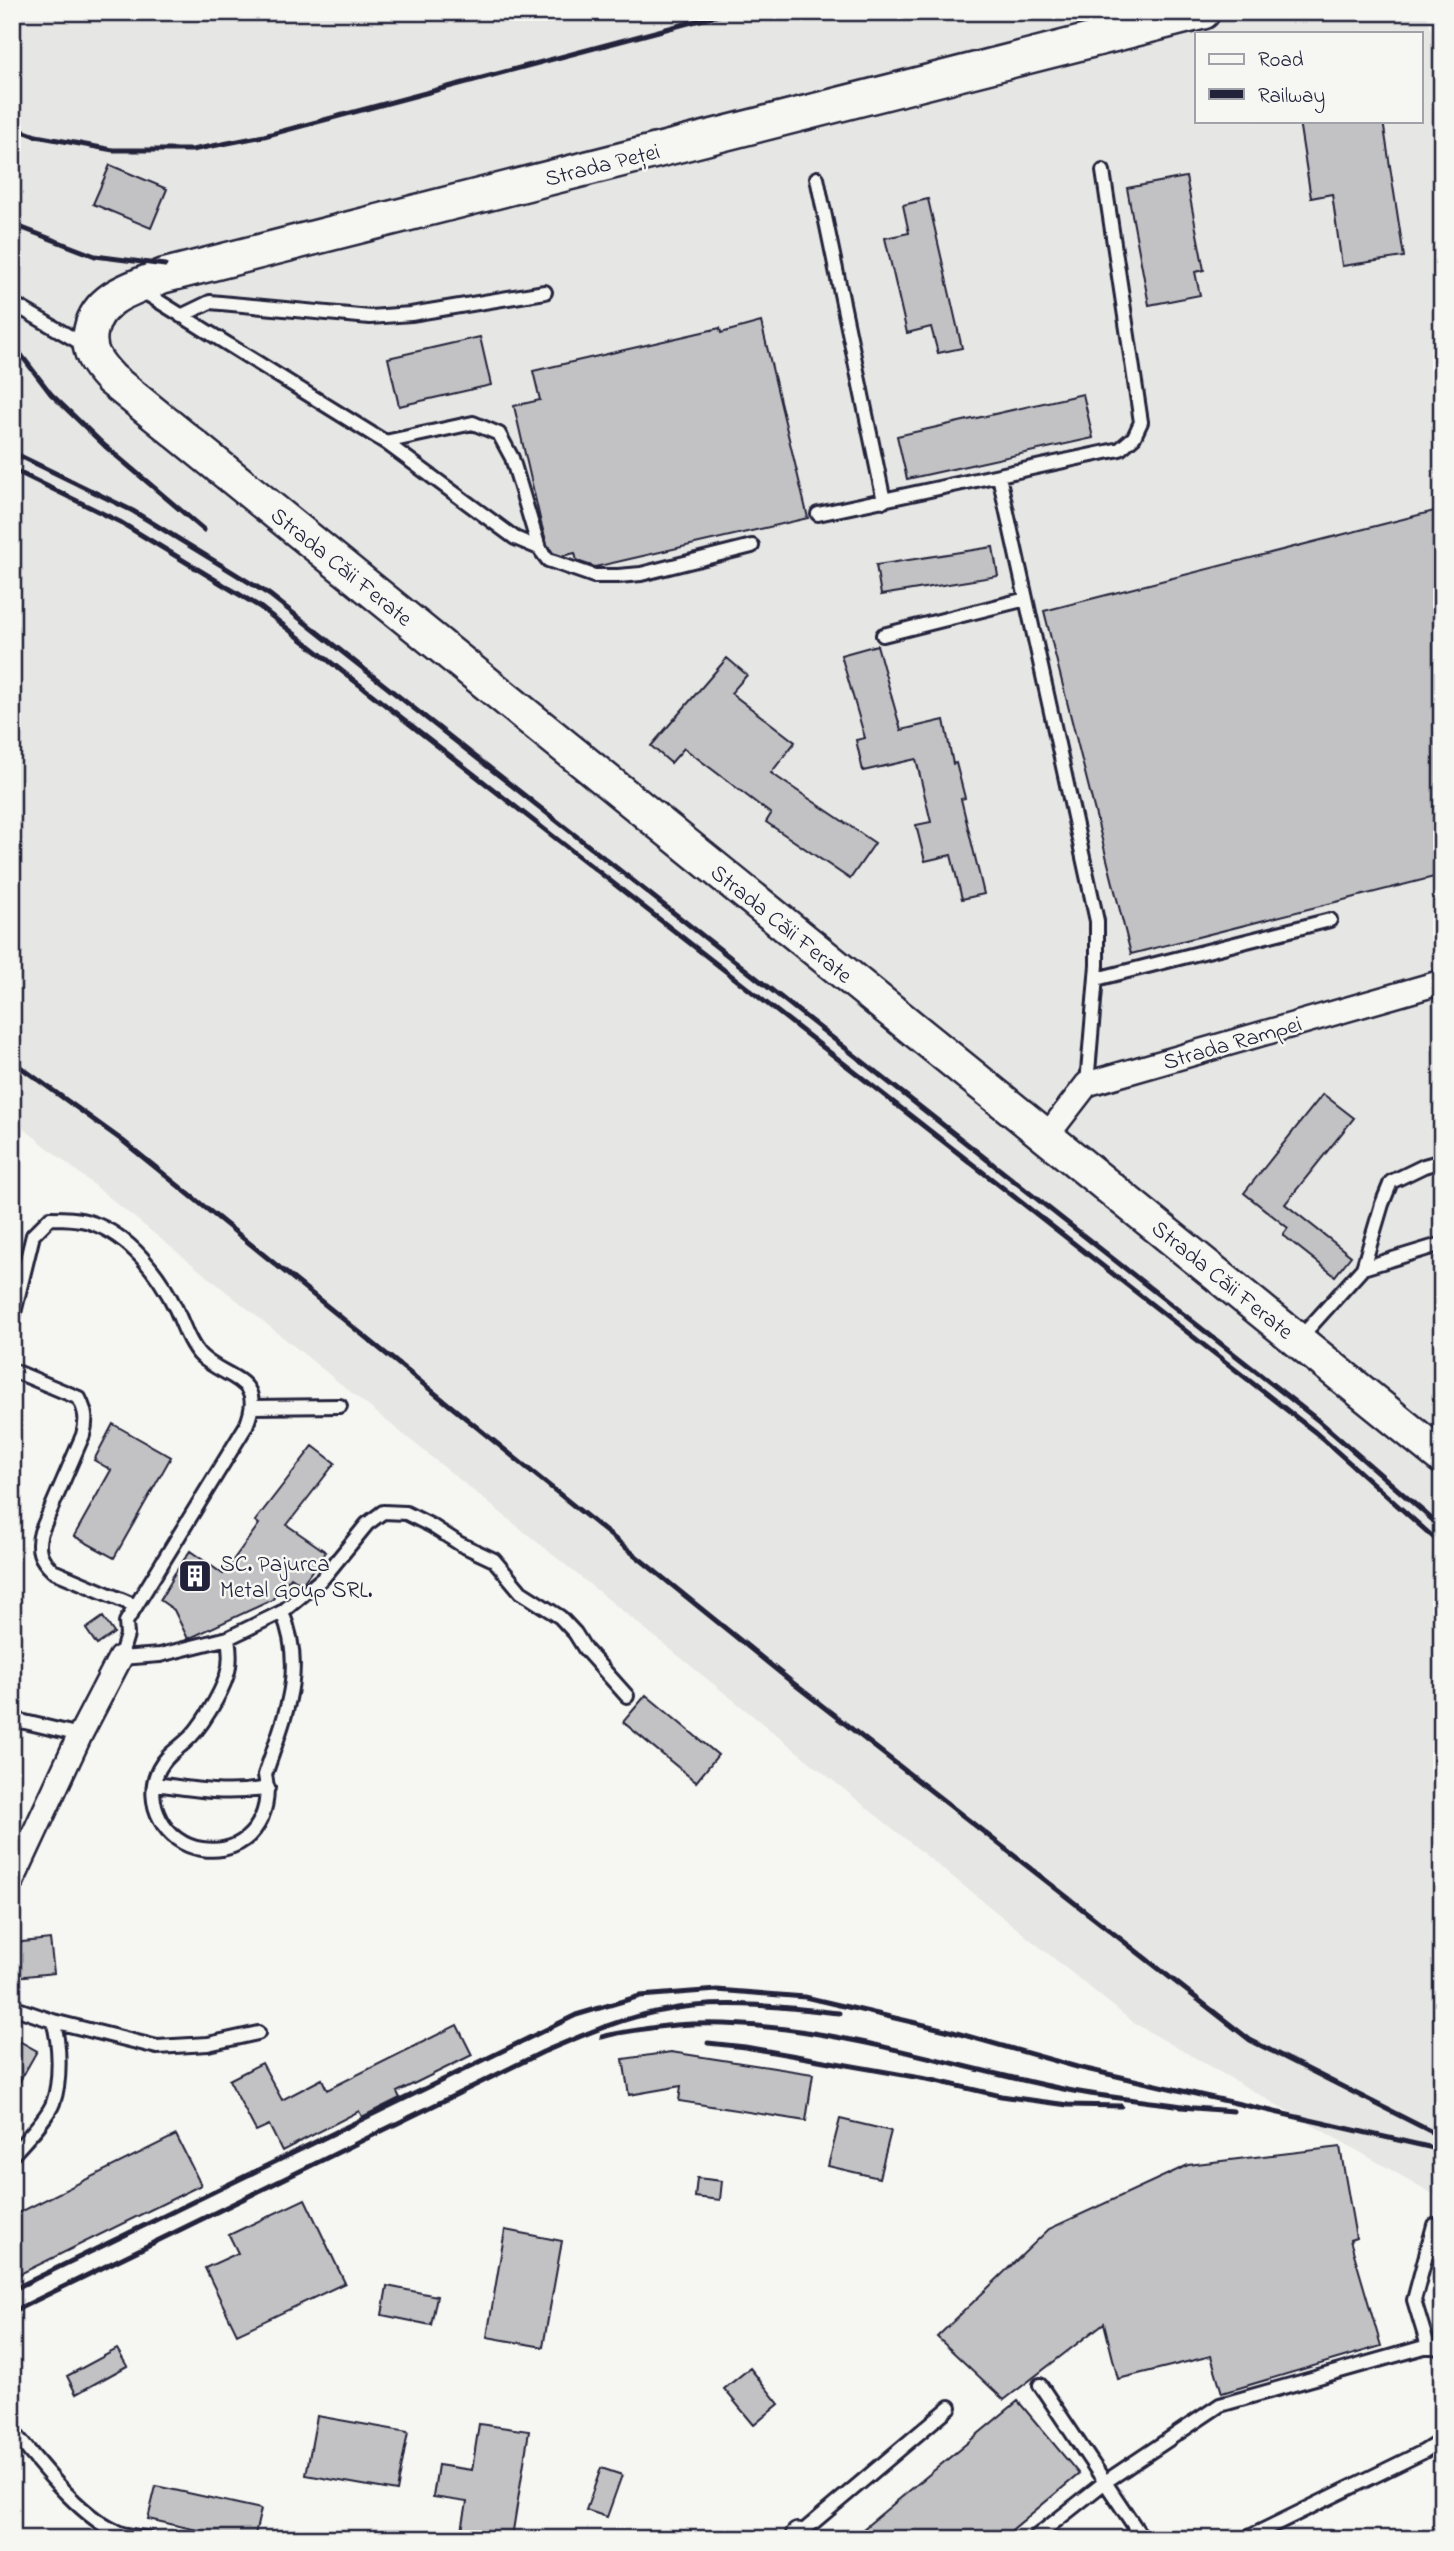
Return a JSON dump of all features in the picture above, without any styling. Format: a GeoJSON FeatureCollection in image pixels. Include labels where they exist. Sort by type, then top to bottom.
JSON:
{"type":"FeatureCollection","features":[{"type":"Feature","properties":{"kind":"street","name":"Strada Peței"},"geometry":{"type":"LineString","coordinates":[[89,348],[90,332],[99,309],[118,295],[163,276],[1203,12]]}},
{"type":"Feature","properties":{"kind":"street","name":"Strada Căii Ferate"},"geometry":{"type":"LineString","coordinates":[[89,348],[101,368],[123,388],[1442,1457]]}},
{"type":"Feature","properties":{"kind":"street","name":"Strada Rampei"},"geometry":{"type":"LineString","coordinates":[[1087,1084],[1442,982]]}},
{"type":"Feature","properties":{"kind":"street"},"geometry":{"type":"LineString","coordinates":[[1046,1137],[1087,1084]]}},
{"type":"Feature","properties":{"kind":"street"},"geometry":{"type":"LineString","coordinates":[[12,1881],[80,1735],[120,1658]]}},
{"type":"Feature","properties":{"kind":"lane"},"geometry":{"type":"LineString","coordinates":[[818,514],[1120,449],[1133,437],[1141,422],[1102,171]]}},
{"type":"Feature","properties":{"kind":"lane"},"geometry":{"type":"LineString","coordinates":[[817,178],[884,501]]}},
{"type":"Feature","properties":{"kind":"lane"},"geometry":{"type":"LineString","coordinates":[[136,287],[385,442],[515,538],[540,548]]}},
{"type":"Feature","properties":{"kind":"lane"},"geometry":{"type":"LineString","coordinates":[[181,316],[210,302],[370,317],[411,314],[545,292]]}},
{"type":"Feature","properties":{"kind":"lane"},"geometry":{"type":"LineString","coordinates":[[12,303],[89,348]]}},
{"type":"Feature","properties":{"kind":"lane"},"geometry":{"type":"LineString","coordinates":[[385,442],[473,423],[499,434],[512,458],[540,548],[548,559],[594,576],[641,574],[752,546]]}},
{"type":"Feature","properties":{"kind":"lane"},"geometry":{"type":"LineString","coordinates":[[999,476],[1097,921],[1096,979],[1087,1084]]}},
{"type":"Feature","properties":{"kind":"lane"},"geometry":{"type":"LineString","coordinates":[[883,635],[1026,599]]}},
{"type":"Feature","properties":{"kind":"lane"},"geometry":{"type":"LineString","coordinates":[[1096,979],[1331,920]]}},
{"type":"Feature","properties":{"kind":"lane"},"geometry":{"type":"LineString","coordinates":[[1298,1340],[1363,1268],[1391,1182],[1424,1166],[1442,1161]]}},
{"type":"Feature","properties":{"kind":"lane"},"geometry":{"type":"LineString","coordinates":[[12,1321],[33,1235],[50,1218],[92,1223],[114,1235],[140,1255],[164,1288],[201,1356],[242,1381],[250,1393],[252,1407],[246,1426],[126,1622],[127,1635],[120,1658],[160,1655],[228,1638],[282,1612],[323,1578],[367,1524],[383,1512],[406,1513],[494,1560],[521,1591],[560,1617],[627,1696]]}},
{"type":"Feature","properties":{"kind":"lane"},"geometry":{"type":"LineString","coordinates":[[1363,1268],[1442,1244]]}},
{"type":"Feature","properties":{"kind":"lane"},"geometry":{"type":"LineString","coordinates":[[12,1370],[79,1398],[86,1411],[87,1423],[83,1436],[37,1544],[44,1562],[53,1571],[136,1606]]}},
{"type":"Feature","properties":{"kind":"lane"},"geometry":{"type":"LineString","coordinates":[[252,1407],[340,1406]]}},
{"type":"Feature","properties":{"kind":"lane"},"geometry":{"type":"LineString","coordinates":[[228,1638],[230,1657],[227,1675],[215,1699],[186,1741],[165,1759],[154,1784],[153,1798],[162,1824],[182,1843],[208,1850],[235,1845],[257,1828],[268,1802],[265,1775],[284,1716],[295,1657],[290,1632],[282,1612]]}},
{"type":"Feature","properties":{"kind":"lane"},"geometry":{"type":"LineString","coordinates":[[12,1719],[80,1735]]}},
{"type":"Feature","properties":{"kind":"lane"},"geometry":{"type":"LineString","coordinates":[[154,1784],[210,1792],[240,1793],[268,1788]]}},
{"type":"Feature","properties":{"kind":"lane"},"geometry":{"type":"LineString","coordinates":[[12,2007],[53,2021],[158,2047],[208,2044],[258,2033]]}},
{"type":"Feature","properties":{"kind":"lane"},"geometry":{"type":"LineString","coordinates":[[12,2155],[53,2104],[58,2070],[58,2036],[53,2021]]}},
{"type":"Feature","properties":{"kind":"lane"},"geometry":{"type":"LineString","coordinates":[[1428,2346],[1414,2300],[1434,2225]]}},
{"type":"Feature","properties":{"kind":"lane"},"geometry":{"type":"LineString","coordinates":[[1033,2539],[1105,2482],[1220,2405],[1428,2346],[1442,2349]]}},
{"type":"Feature","properties":{"kind":"lane"},"geometry":{"type":"LineString","coordinates":[[1040,2385],[1143,2539]]}},
{"type":"Feature","properties":{"kind":"lane"},"geometry":{"type":"LineString","coordinates":[[798,2537],[950,2407]]}},
{"type":"Feature","properties":{"kind":"lane"},"geometry":{"type":"LineString","coordinates":[[12,2430],[53,2480],[97,2519],[121,2533],[149,2539]]}},
{"type":"Feature","properties":{"kind":"lane"},"geometry":{"type":"LineString","coordinates":[[1245,2539],[1423,2452],[1442,2440]]}},
{"type":"Feature","properties":{"kind":"shaded area"},"geometry":{"type":"Polygon","coordinates":[[[12,12],[1426,12],[1442,67],[1442,2199],[1134,2023],[12,1119],[12,12]]]}},
{"type":"Feature","properties":{"kind":"building"},"geometry":{"type":"Polygon","coordinates":[[[1299,122],[1383,122],[1404,257],[1342,266],[1332,194],[1311,198],[1299,122]]]}},
{"type":"Feature","properties":{"kind":"building"},"geometry":{"type":"Polygon","coordinates":[[[110,165],[167,189],[151,228],[93,204],[110,165]]]}},
{"type":"Feature","properties":{"kind":"building"},"geometry":{"type":"Polygon","coordinates":[[[1186,177],[1204,270],[1195,272],[1200,295],[1149,305],[1127,188],[1186,177]]]}},
{"type":"Feature","properties":{"kind":"building"},"geometry":{"type":"Polygon","coordinates":[[[928,199],[962,348],[938,353],[931,327],[907,333],[885,238],[909,233],[903,205],[928,199]]]}},
{"type":"Feature","properties":{"kind":"building"},"geometry":{"type":"Polygon","coordinates":[[[761,322],[808,518],[595,567],[577,561],[575,553],[562,556],[553,553],[547,544],[541,523],[514,406],[540,400],[533,371],[720,328],[721,333],[761,322]]]}},
{"type":"Feature","properties":{"kind":"building"},"geometry":{"type":"Polygon","coordinates":[[[480,337],[491,385],[399,406],[388,358],[480,337]]]}},
{"type":"Feature","properties":{"kind":"building"},"geometry":{"type":"Polygon","coordinates":[[[1083,394],[1093,438],[907,479],[897,436],[1083,394]]]}},
{"type":"Feature","properties":{"kind":"building"},"geometry":{"type":"Polygon","coordinates":[[[1442,509],[1442,875],[1131,954],[1044,611],[1442,509]]]}},
{"type":"Feature","properties":{"kind":"building"},"geometry":{"type":"Polygon","coordinates":[[[993,547],[998,576],[881,595],[876,565],[993,547]]]}},
{"type":"Feature","properties":{"kind":"building"},"geometry":{"type":"Polygon","coordinates":[[[877,645],[901,730],[944,720],[953,764],[956,763],[965,798],[961,799],[984,894],[962,899],[951,855],[925,861],[916,825],[931,822],[916,759],[863,771],[856,740],[865,738],[841,655],[877,645]]]}},
{"type":"Feature","properties":{"kind":"building"},"geometry":{"type":"Polygon","coordinates":[[[727,658],[747,675],[731,693],[795,742],[771,773],[875,843],[850,879],[766,822],[771,814],[684,748],[671,763],[651,746],[727,658]]]}},
{"type":"Feature","properties":{"kind":"building"},"geometry":{"type":"Polygon","coordinates":[[[1323,1094],[1354,1118],[1285,1204],[1351,1256],[1335,1276],[1283,1235],[1288,1228],[1244,1193],[1323,1094]]]}},
{"type":"Feature","properties":{"kind":"building"},"geometry":{"type":"Polygon","coordinates":[[[113,1424],[171,1457],[114,1558],[74,1536],[111,1470],[94,1460],[113,1424]]]}},
{"type":"Feature","properties":{"kind":"building"},"geometry":{"type":"Polygon","coordinates":[[[313,1446],[335,1463],[287,1525],[326,1552],[302,1584],[291,1577],[272,1600],[188,1639],[174,1610],[160,1600],[171,1579],[190,1551],[223,1574],[259,1524],[255,1521],[313,1446]]]}},
{"type":"Feature","properties":{"kind":"building"},"geometry":{"type":"Polygon","coordinates":[[[103,1617],[114,1633],[97,1645],[86,1629],[103,1617]]]}},
{"type":"Feature","properties":{"kind":"building"},"geometry":{"type":"Polygon","coordinates":[[[646,1695],[718,1755],[696,1782],[623,1722],[646,1695]]]}},
{"type":"Feature","properties":{"kind":"building"},"geometry":{"type":"Polygon","coordinates":[[[50,1939],[54,1973],[16,1977],[13,1943],[50,1939]]]}},
{"type":"Feature","properties":{"kind":"building"},"geometry":{"type":"Polygon","coordinates":[[[457,2025],[472,2055],[397,2092],[400,2098],[362,2117],[359,2111],[282,2151],[269,2125],[256,2131],[229,2080],[262,2063],[282,2100],[322,2079],[327,2090],[457,2025]]]}},
{"type":"Feature","properties":{"kind":"building"},"geometry":{"type":"Polygon","coordinates":[[[12,2037],[37,2051],[12,2095],[12,2037]]]}},
{"type":"Feature","properties":{"kind":"building"},"geometry":{"type":"Polygon","coordinates":[[[671,2052],[813,2074],[806,2121],[679,2101],[681,2086],[629,2095],[623,2059],[671,2052]]]}},
{"type":"Feature","properties":{"kind":"building"},"geometry":{"type":"Polygon","coordinates":[[[840,2119],[891,2131],[879,2178],[828,2166],[840,2119]]]}},
{"type":"Feature","properties":{"kind":"building"},"geometry":{"type":"Polygon","coordinates":[[[176,2135],[201,2185],[12,2278],[12,2216],[176,2135]]]}},
{"type":"Feature","properties":{"kind":"building"},"geometry":{"type":"Polygon","coordinates":[[[1340,2147],[1356,2238],[1350,2240],[1381,2346],[1222,2393],[1211,2356],[1118,2379],[1104,2323],[1004,2400],[937,2337],[1049,2229],[1188,2165],[1340,2147]]]}},
{"type":"Feature","properties":{"kind":"building"},"geometry":{"type":"Polygon","coordinates":[[[697,2178],[722,2181],[720,2200],[695,2197],[697,2178]]]}},
{"type":"Feature","properties":{"kind":"building"},"geometry":{"type":"Polygon","coordinates":[[[305,2199],[345,2283],[237,2334],[205,2268],[238,2253],[229,2235],[305,2199]]]}},
{"type":"Feature","properties":{"kind":"building"},"geometry":{"type":"Polygon","coordinates":[[[505,2230],[562,2241],[543,2347],[487,2337],[505,2230]]]}},
{"type":"Feature","properties":{"kind":"building"},"geometry":{"type":"Polygon","coordinates":[[[387,2286],[437,2296],[431,2325],[382,2315],[387,2286]]]}},
{"type":"Feature","properties":{"kind":"building"},"geometry":{"type":"Polygon","coordinates":[[[117,2349],[127,2366],[76,2394],[67,2376],[117,2349]]]}},
{"type":"Feature","properties":{"kind":"building"},"geometry":{"type":"Polygon","coordinates":[[[750,2368],[779,2404],[754,2425],[724,2389],[750,2368]]]}},
{"type":"Feature","properties":{"kind":"building"},"geometry":{"type":"Polygon","coordinates":[[[1018,2401],[1079,2474],[1001,2539],[851,2539],[1018,2401]]]}},
{"type":"Feature","properties":{"kind":"building"},"geometry":{"type":"Polygon","coordinates":[[[317,2416],[408,2432],[397,2491],[306,2475],[317,2416]]]}},
{"type":"Feature","properties":{"kind":"building"},"geometry":{"type":"Polygon","coordinates":[[[479,2424],[529,2431],[512,2537],[462,2530],[467,2502],[433,2497],[438,2465],[472,2470],[479,2424]]]}},
{"type":"Feature","properties":{"kind":"building"},"geometry":{"type":"Polygon","coordinates":[[[601,2468],[622,2475],[607,2517],[586,2510],[601,2468]]]}},
{"type":"Feature","properties":{"kind":"building"},"geometry":{"type":"Polygon","coordinates":[[[156,2486],[261,2509],[254,2539],[237,2539],[148,2519],[156,2486]]]}},
{"type":"Feature","properties":{"kind":"railway"},"geometry":{"type":"LineString","coordinates":[[12,127],[36,136],[113,150],[192,150],[264,136],[730,12]]}},
{"type":"Feature","properties":{"kind":"railway"},"geometry":{"type":"LineString","coordinates":[[12,224],[95,256],[165,265]]}},
{"type":"Feature","properties":{"kind":"railway"},"geometry":{"type":"LineString","coordinates":[[12,343],[51,394],[105,446],[204,530]]}},
{"type":"Feature","properties":{"kind":"railway"},"geometry":{"type":"LineString","coordinates":[[12,452],[133,511],[270,595],[1319,1421],[1442,1528]]}},
{"type":"Feature","properties":{"kind":"railway"},"geometry":{"type":"LineString","coordinates":[[12,469],[120,522],[260,607],[1315,1432],[1442,1545]]}},
{"type":"Feature","properties":{"kind":"railway"},"geometry":{"type":"LineString","coordinates":[[12,1061],[123,1141],[793,1683],[1250,2040],[1442,2137]]}},
{"type":"Feature","properties":{"kind":"railway"},"geometry":{"type":"LineString","coordinates":[[12,2290],[576,2015],[640,1996],[717,1990],[805,1997],[946,2030],[1077,2067],[1442,2150]]}},
{"type":"Feature","properties":{"kind":"railway"},"geometry":{"type":"LineString","coordinates":[[12,2312],[543,2052],[603,2027],[650,2013],[709,2005],[752,2005],[839,2013]]}},
{"type":"Feature","properties":{"kind":"railway"},"geometry":{"type":"LineString","coordinates":[[602,2037],[644,2029],[695,2024],[748,2025],[802,2031],[857,2041],[1068,2090],[1189,2107]]}},
{"type":"Feature","properties":{"kind":"railway"},"geometry":{"type":"LineString","coordinates":[[708,2043],[932,2080],[1001,2096],[1068,2105],[1121,2106]]}},
{"type":"Feature","properties":{"kind":"railway"},"geometry":{"type":"LineString","coordinates":[[1181,2107],[1233,2111]]}},
{"type":"Feature","properties":{"kind":"place","name":"SC. Pajurca Metal Goup SRL."},"geometry":{"type":"Point","coordinates":[195,1576]}}]}
